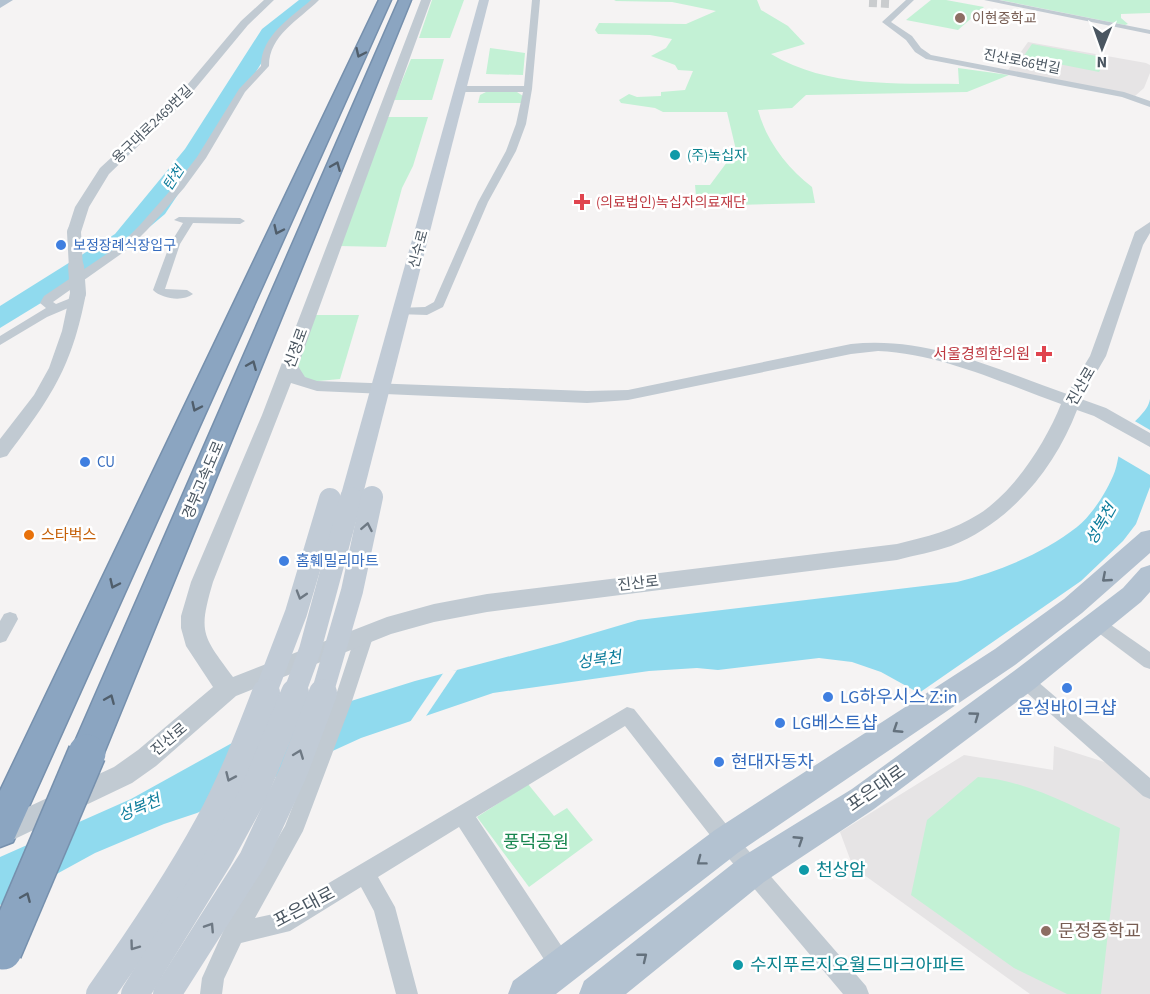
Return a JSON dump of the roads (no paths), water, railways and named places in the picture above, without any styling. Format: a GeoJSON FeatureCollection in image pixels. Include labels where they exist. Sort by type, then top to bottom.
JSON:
{"type":"FeatureCollection","features":[{"type":"Feature","properties":{"kind":"highway"},"geometry":{"type":"LineString","coordinates":[[0,832],[385,0]]}},
{"type":"Feature","properties":{"kind":"highway","name":"경부고속도로"},"geometry":{"type":"LineString","coordinates":[[2,955],[405,0]]}},
{"type":"Feature","properties":{"kind":"main road"},"geometry":{"type":"LineString","coordinates":[[0,5],[7,0]]}},
{"type":"Feature","properties":{"kind":"main road","name":"신수로"},"geometry":{"type":"LineString","coordinates":[[368,436],[484,0]]}},
{"type":"Feature","properties":{"kind":"main road"},"geometry":{"type":"LineString","coordinates":[[135,994],[218,859],[254,793],[307,659],[368,436]]}},
{"type":"Feature","properties":{"kind":"main road"},"geometry":{"type":"LineString","coordinates":[[100,994],[148,927],[210,822],[249,736],[296,613],[351,498],[368,436]]}},
{"type":"Feature","properties":{"kind":"main road"},"geometry":{"type":"LineString","coordinates":[[167,994],[251,862],[280,806],[319,701],[340,636],[351,498]]}},
{"type":"Feature","properties":{"kind":"main road"},"geometry":{"type":"LineString","coordinates":[[526,994],[727,841],[1005,657],[1073,606],[1150,539]]}},
{"type":"Feature","properties":{"kind":"main road","name":"포은대로"},"geometry":{"type":"LineString","coordinates":[[597,994],[752,870],[863,799],[1024,680],[1132,595],[1150,575]]}},
{"type":"Feature","properties":{"kind":"street","name":"용구대로2469번길"},"geometry":{"type":"LineString","coordinates":[[77,297],[74,232],[83,204],[97,178],[182,99],[238,28],[269,0]]}},
{"type":"Feature","properties":{"kind":"street"},"geometry":{"type":"LineString","coordinates":[[54,308],[46,303],[48,299],[124,247],[180,186],[201,158],[242,91],[265,66],[264,54],[278,32],[315,0]]}},
{"type":"Feature","properties":{"kind":"street","name":"신정로"},"geometry":{"type":"LineString","coordinates":[[228,689],[197,646],[192,628],[192,616],[202,582],[271,415],[426,0]]}},
{"type":"Feature","properties":{"kind":"street"},"geometry":{"type":"LineString","coordinates":[[401,311],[427,311],[439,304],[483,202],[514,143],[528,89],[536,0]]}},
{"type":"Feature","properties":{"kind":"street","name":"진산로66번길"},"geometry":{"type":"LineString","coordinates":[[910,0],[887,20],[887,24],[909,38],[922,53],[936,59],[1124,95],[1150,104]]}},
{"type":"Feature","properties":{"kind":"street"},"geometry":{"type":"LineString","coordinates":[[988,0],[1150,32]]}},
{"type":"Feature","properties":{"kind":"street"},"geometry":{"type":"LineString","coordinates":[[461,89],[528,89]]}},
{"type":"Feature","properties":{"kind":"street"},"geometry":{"type":"LineString","coordinates":[[187,294],[167,294],[159,290],[185,220],[240,221]]}},
{"type":"Feature","properties":{"kind":"street","name":"진산로"},"geometry":{"type":"LineString","coordinates":[[0,832],[123,775],[147,758],[228,689],[363,643],[434,613],[487,603],[897,552],[945,540],[987,519],[1006,502],[1041,462],[1062,425],[1071,401],[1098,356],[1136,245],[1142,232],[1150,226]]}},
{"type":"Feature","properties":{"kind":"street"},"geometry":{"type":"LineString","coordinates":[[0,341],[54,308],[77,297]]}},
{"type":"Feature","properties":{"kind":"street"},"geometry":{"type":"LineString","coordinates":[[0,452],[46,390],[63,352],[77,297]]}},
{"type":"Feature","properties":{"kind":"street"},"geometry":{"type":"LineString","coordinates":[[290,365],[291,375],[304,384],[587,397],[628,395],[878,345],[940,355],[1071,401],[1100,412],[1150,441]]}},
{"type":"Feature","properties":{"kind":"street"},"geometry":{"type":"LineString","coordinates":[[271,415],[281,404],[304,393],[335,387]]}},
{"type":"Feature","properties":{"kind":"street"},"geometry":{"type":"LineString","coordinates":[[0,636],[10,619]]}},
{"type":"Feature","properties":{"kind":"street"},"geometry":{"type":"LineString","coordinates":[[1098,623],[1150,662]]}},
{"type":"Feature","properties":{"kind":"street"},"geometry":{"type":"LineString","coordinates":[[211,994],[213,978],[234,933],[293,831],[363,643]]}},
{"type":"Feature","properties":{"kind":"street"},"geometry":{"type":"LineString","coordinates":[[1024,680],[1150,790]]}},
{"type":"Feature","properties":{"kind":"street","name":"포은대로"},"geometry":{"type":"LineString","coordinates":[[234,933],[282,922],[627,715],[727,841]]}},
{"type":"Feature","properties":{"kind":"street"},"geometry":{"type":"LineString","coordinates":[[462,814],[562,968]]}},
{"type":"Feature","properties":{"kind":"street"},"geometry":{"type":"LineString","coordinates":[[727,841],[858,994]]}},
{"type":"Feature","properties":{"kind":"street"},"geometry":{"type":"LineString","coordinates":[[364,873],[384,908],[407,994]]}},
{"type":"Feature","properties":{"kind":"water","name":"탄천"},"geometry":{"type":"Polygon","coordinates":[[[299,0],[315,0],[274,37],[262,62],[214,140],[165,214],[108,262],[0,328],[0,306],[115,234],[185,149],[262,29],[299,0]]]}},
{"type":"Feature","properties":{"kind":"water","name":"성복천"},"geometry":{"type":"Polygon","coordinates":[[[1150,399],[1150,487],[1136,524],[1123,541],[1081,581],[919,693],[881,672],[852,662],[819,658],[718,670],[697,668],[649,671],[493,693],[361,738],[197,813],[164,824],[95,853],[0,905],[0,857],[131,799],[232,743],[300,717],[415,681],[638,620],[957,582],[1020,560],[1064,536],[1089,515],[1112,478],[1124,435],[1146,409],[1150,399]]]}},
{"type":"Feature","properties":{"kind":"tunnel"},"geometry":{"type":"LineString","coordinates":[[869,3],[891,4]]}},
{"type":"Feature","properties":{"kind":"place","name":"이현중학교"},"geometry":{"type":"Point","coordinates":[960,18]}},
{"type":"Feature","properties":{"kind":"place","name":"(주)녹십자"},"geometry":{"type":"Point","coordinates":[675,155]}},
{"type":"Feature","properties":{"kind":"place","name":"(의료법인)녹십자의료재단"},"geometry":{"type":"Point","coordinates":[582,202]}},
{"type":"Feature","properties":{"kind":"place","name":"보정장례식장입구"},"geometry":{"type":"Point","coordinates":[61,245]}},
{"type":"Feature","properties":{"kind":"place","name":"서울경희한의원"},"geometry":{"type":"Point","coordinates":[1044,354]}},
{"type":"Feature","properties":{"kind":"place","name":"CU"},"geometry":{"type":"Point","coordinates":[85,462]}},
{"type":"Feature","properties":{"kind":"place","name":"스타벅스"},"geometry":{"type":"Point","coordinates":[29,535]}},
{"type":"Feature","properties":{"kind":"place","name":"홈훼밀리마트"},"geometry":{"type":"Point","coordinates":[284,561]}},
{"type":"Feature","properties":{"kind":"place","name":"윤성바이크샵"},"geometry":{"type":"Point","coordinates":[1067,688]}},
{"type":"Feature","properties":{"kind":"place","name":"LG하우시스 Z:in"},"geometry":{"type":"Point","coordinates":[828,697]}},
{"type":"Feature","properties":{"kind":"place","name":"LG베스트샵"},"geometry":{"type":"Point","coordinates":[780,723]}},
{"type":"Feature","properties":{"kind":"place","name":"현대자동차"},"geometry":{"type":"Point","coordinates":[719,762]}},
{"type":"Feature","properties":{"kind":"place","name":"천상암"},"geometry":{"type":"Point","coordinates":[804,870]}},
{"type":"Feature","properties":{"kind":"place","name":"문정중학교"},"geometry":{"type":"Point","coordinates":[1046,931]}},
{"type":"Feature","properties":{"kind":"place","name":"수지푸르지오월드마크아파트"},"geometry":{"type":"Point","coordinates":[738,965]}},
{"type":"Feature","properties":{"kind":"park label","name":"풍덕공원"},"geometry":{"type":"Point","coordinates":[536,842]}}]}
